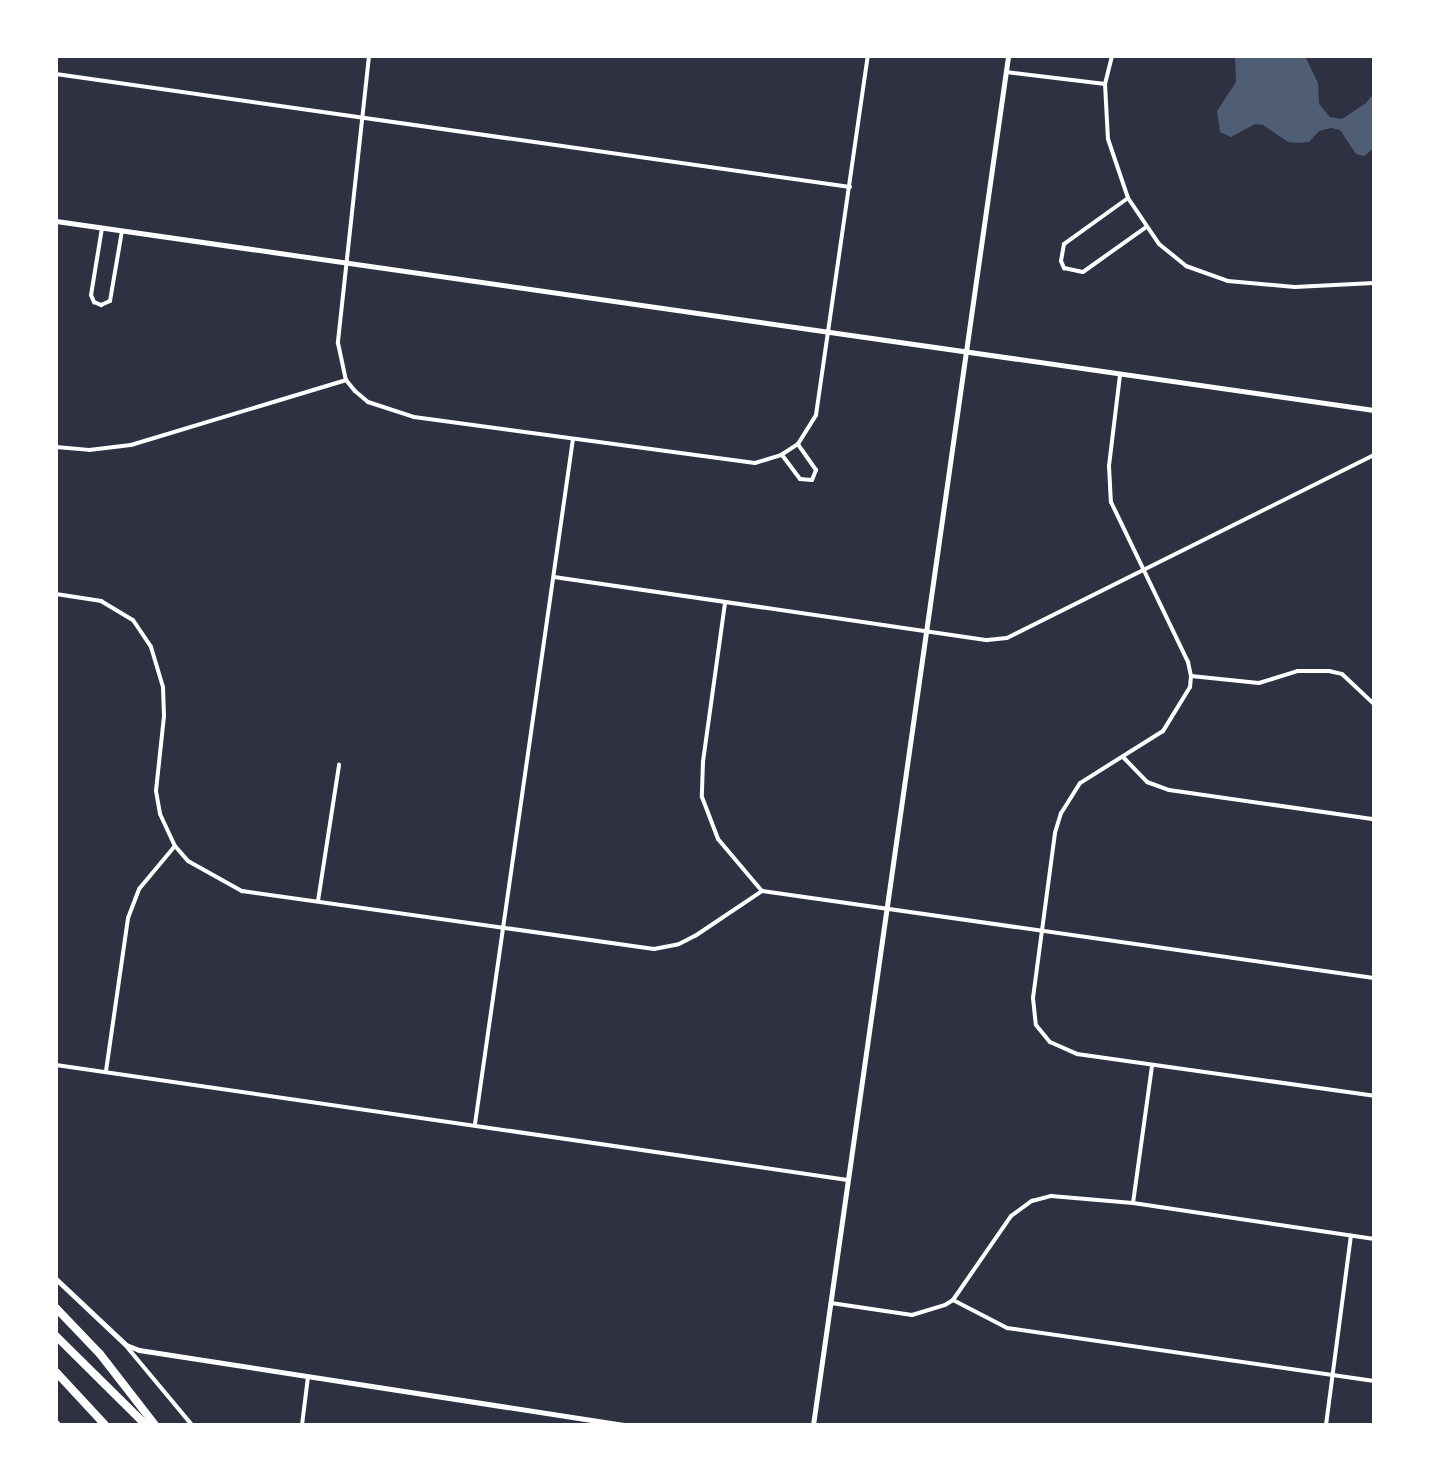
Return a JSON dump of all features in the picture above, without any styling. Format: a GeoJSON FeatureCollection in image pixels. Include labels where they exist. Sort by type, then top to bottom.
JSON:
{"type":"FeatureCollection","features":[{"type":"Feature","properties":{"kind":"highway"},"geometry":{"type":"LineString","coordinates":[[56,1308],[100,1354],[155,1425]]}},
{"type":"Feature","properties":{"kind":"highway"},"geometry":{"type":"LineString","coordinates":[[56,1336],[146,1425]]}},
{"type":"Feature","properties":{"kind":"highway"},"geometry":{"type":"LineString","coordinates":[[56,1372],[105,1425]]}},
{"type":"Feature","properties":{"kind":"street"},"geometry":{"type":"LineString","coordinates":[[369,56],[338,343],[346,380],[368,402],[395,412],[755,463],[782,455],[798,444],[816,415],[868,56]]}},
{"type":"Feature","properties":{"kind":"street"},"geometry":{"type":"LineString","coordinates":[[813,1425],[1008,56]]}},
{"type":"Feature","properties":{"kind":"street"},"geometry":{"type":"LineString","coordinates":[[1112,56],[1105,84],[1108,139],[1128,198],[1159,244],[1186,266],[1228,281],[1295,287],[1374,283]]}},
{"type":"Feature","properties":{"kind":"street"},"geometry":{"type":"LineString","coordinates":[[1006,72],[1105,84]]}},
{"type":"Feature","properties":{"kind":"street"},"geometry":{"type":"LineString","coordinates":[[56,74],[850,187]]}},
{"type":"Feature","properties":{"kind":"street"},"geometry":{"type":"LineString","coordinates":[[1128,198],[1064,244],[1061,261],[1064,268],[1083,272],[1146,227]]}},
{"type":"Feature","properties":{"kind":"street"},"geometry":{"type":"LineString","coordinates":[[56,221],[1374,410]]}},
{"type":"Feature","properties":{"kind":"street"},"geometry":{"type":"LineString","coordinates":[[102,228],[91,295],[94,302],[101,305],[110,301],[122,231]]}},
{"type":"Feature","properties":{"kind":"street"},"geometry":{"type":"LineString","coordinates":[[1120,375],[1109,466],[1111,502],[1142,573],[1188,662],[1190,687],[1173,719],[1153,738],[1080,783],[1061,813],[1055,833],[1042,931],[1033,1010],[1036,1025],[1059,1047],[1077,1054],[1374,1096]]}},
{"type":"Feature","properties":{"kind":"street"},"geometry":{"type":"LineString","coordinates":[[56,447],[89,450],[131,445],[346,380]]}},
{"type":"Feature","properties":{"kind":"street"},"geometry":{"type":"LineString","coordinates":[[475,1124],[573,439]]}},
{"type":"Feature","properties":{"kind":"street"},"geometry":{"type":"LineString","coordinates":[[782,455],[800,479],[812,480],[816,470],[798,444]]}},
{"type":"Feature","properties":{"kind":"street"},"geometry":{"type":"LineString","coordinates":[[554,577],[987,640],[1007,638],[1374,455]]}},
{"type":"Feature","properties":{"kind":"street"},"geometry":{"type":"LineString","coordinates":[[56,594],[101,601],[133,620],[151,647],[163,687],[164,716],[156,791],[160,814],[175,846],[205,873],[242,891],[654,949],[695,936],[762,891]]}},
{"type":"Feature","properties":{"kind":"street"},"geometry":{"type":"LineString","coordinates":[[725,603],[703,762],[702,797],[718,839],[762,891],[1374,978]]}},
{"type":"Feature","properties":{"kind":"street"},"geometry":{"type":"LineString","coordinates":[[1191,676],[1259,683],[1298,671],[1329,671],[1342,674],[1374,704]]}},
{"type":"Feature","properties":{"kind":"street"},"geometry":{"type":"LineString","coordinates":[[1123,756],[1147,782],[1169,790],[1374,819]]}},
{"type":"Feature","properties":{"kind":"street"},"geometry":{"type":"LineString","coordinates":[[318,902],[339,765]]}},
{"type":"Feature","properties":{"kind":"street"},"geometry":{"type":"LineString","coordinates":[[106,1072],[128,918],[139,889],[175,846]]}},
{"type":"Feature","properties":{"kind":"street"},"geometry":{"type":"LineString","coordinates":[[56,1065],[848,1180]]}},
{"type":"Feature","properties":{"kind":"street"},"geometry":{"type":"LineString","coordinates":[[1133,1203],[1152,1066]]}},
{"type":"Feature","properties":{"kind":"street"},"geometry":{"type":"LineString","coordinates":[[831,1303],[912,1315],[953,1300],[1020,1206],[1051,1196],[1133,1203],[1374,1239]]}},
{"type":"Feature","properties":{"kind":"street"},"geometry":{"type":"LineString","coordinates":[[1326,1425],[1351,1236]]}},
{"type":"Feature","properties":{"kind":"street"},"geometry":{"type":"LineString","coordinates":[[56,1279],[126,1345],[192,1425]]}},
{"type":"Feature","properties":{"kind":"street"},"geometry":{"type":"LineString","coordinates":[[953,1300],[1007,1328],[1374,1381]]}},
{"type":"Feature","properties":{"kind":"street"},"geometry":{"type":"LineString","coordinates":[[126,1345],[159,1355],[623,1425]]}},
{"type":"Feature","properties":{"kind":"street"},"geometry":{"type":"LineString","coordinates":[[302,1425],[308,1377]]}},
{"type":"Feature","properties":{"kind":"water"},"geometry":{"type":"Polygon","coordinates":[[[1235,56],[1305,56],[1318,83],[1319,104],[1330,117],[1342,119],[1366,103],[1374,93],[1374,148],[1364,156],[1356,154],[1340,130],[1331,128],[1319,131],[1309,142],[1299,143],[1288,142],[1263,125],[1255,124],[1231,137],[1220,132],[1217,111],[1236,82],[1235,56]]]}}]}
